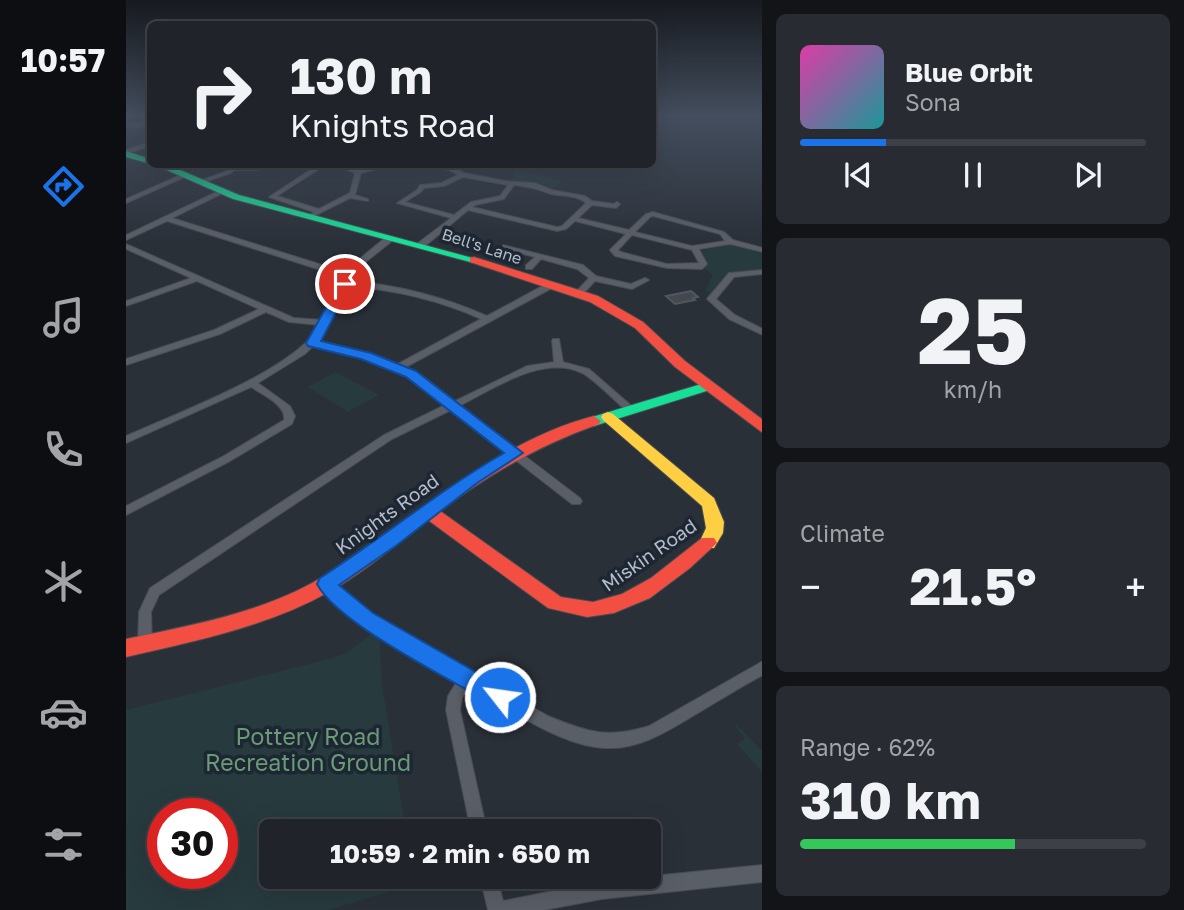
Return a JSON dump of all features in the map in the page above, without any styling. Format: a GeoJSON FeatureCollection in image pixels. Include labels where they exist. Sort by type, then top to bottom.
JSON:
{"type":"FeatureCollection","features":[{"type":"Feature","properties":{"kind":"street","name":"Bell's Lane"},"geometry":{"type":"LineString","coordinates":[[166,168],[223,191],[313,214],[389,239],[421,245],[579,293],[633,321],[708,386],[762,428]]}},
{"type":"Feature","properties":{"kind":"street"},"geometry":{"type":"LineString","coordinates":[[126,201],[228,168]]}},
{"type":"Feature","properties":{"kind":"street"},"geometry":{"type":"LineString","coordinates":[[318,168],[272,197],[313,214],[350,196],[356,190],[358,172]]}},
{"type":"Feature","properties":{"kind":"street"},"geometry":{"type":"LineString","coordinates":[[346,168],[358,172],[376,168]]}},
{"type":"Feature","properties":{"kind":"street"},"geometry":{"type":"LineString","coordinates":[[453,168],[462,175],[512,184],[535,185],[550,192],[583,197],[590,203],[617,204]]}},
{"type":"Feature","properties":{"kind":"street"},"geometry":{"type":"LineString","coordinates":[[456,216],[400,203],[419,191],[422,186],[442,184],[462,175]]}},
{"type":"Feature","properties":{"kind":"street"},"geometry":{"type":"LineString","coordinates":[[421,245],[474,202],[502,198],[512,184]]}},
{"type":"Feature","properties":{"kind":"street"},"geometry":{"type":"LineString","coordinates":[[126,238],[223,191]]}},
{"type":"Feature","properties":{"kind":"street"},"geometry":{"type":"LineString","coordinates":[[350,196],[366,200]]}},
{"type":"Feature","properties":{"kind":"street"},"geometry":{"type":"LineString","coordinates":[[466,208],[553,229],[563,228],[590,203]]}},
{"type":"Feature","properties":{"kind":"street"},"geometry":{"type":"LineString","coordinates":[[695,248],[703,264],[701,267],[663,266],[616,253],[614,250],[648,215],[657,214],[722,233],[730,242]]}},
{"type":"Feature","properties":{"kind":"street"},"geometry":{"type":"LineString","coordinates":[[168,219],[330,271],[347,279],[394,289],[467,310],[487,319]]}},
{"type":"Feature","properties":{"kind":"street"},"geometry":{"type":"LineString","coordinates":[[574,219],[695,248],[730,242],[762,250]]}},
{"type":"Feature","properties":{"kind":"street"},"geometry":{"type":"LineString","coordinates":[[126,440],[252,383],[291,360],[313,343],[347,279],[358,264],[389,239]]}},
{"type":"Feature","properties":{"kind":"street"},"geometry":{"type":"LineString","coordinates":[[753,246],[762,242]]}},
{"type":"Feature","properties":{"kind":"street"},"geometry":{"type":"LineString","coordinates":[[126,246],[292,320],[326,323]]}},
{"type":"Feature","properties":{"kind":"street"},"geometry":{"type":"LineString","coordinates":[[506,247],[582,268],[593,278],[632,287],[645,280]]}},
{"type":"Feature","properties":{"kind":"street"},"geometry":{"type":"LineString","coordinates":[[529,267],[539,257]]}},
{"type":"Feature","properties":{"kind":"street"},"geometry":{"type":"LineString","coordinates":[[762,272],[732,275],[710,299],[730,316],[762,333]]}},
{"type":"Feature","properties":{"kind":"street"},"geometry":{"type":"LineString","coordinates":[[126,304],[197,278]]}},
{"type":"Feature","properties":{"kind":"street"},"geometry":{"type":"LineString","coordinates":[[579,293],[589,286],[593,278]]}},
{"type":"Feature","properties":{"kind":"street"},"geometry":{"type":"LineString","coordinates":[[397,368],[551,285]]}},
{"type":"Feature","properties":{"kind":"street"},"geometry":{"type":"LineString","coordinates":[[126,362],[217,332],[265,309]]}},
{"type":"Feature","properties":{"kind":"street"},"geometry":{"type":"LineString","coordinates":[[556,341],[559,364]]}},
{"type":"Feature","properties":{"kind":"street"},"geometry":{"type":"LineString","coordinates":[[313,343],[397,368],[419,379],[576,501]]}},
{"type":"Feature","properties":{"kind":"street"},"geometry":{"type":"LineString","coordinates":[[145,644],[146,604],[154,592],[373,446],[417,421],[530,368],[559,364],[591,373],[631,410]]}},
{"type":"Feature","properties":{"kind":"street"},"geometry":{"type":"LineString","coordinates":[[126,511],[226,459],[288,422],[290,416],[287,408],[252,383]]}},
{"type":"Feature","properties":{"kind":"street","name":"Knights Road"},"geometry":{"type":"LineString","coordinates":[[126,649],[259,615],[294,601],[327,584],[464,484],[515,453],[546,438],[608,416],[708,386]]}},
{"type":"Feature","properties":{"kind":"street","name":"Miskin Road"},"geometry":{"type":"LineString","coordinates":[[429,512],[555,603],[572,610],[594,612],[620,605],[706,545],[713,537],[717,520],[703,496],[608,416]]}},
{"type":"Feature","properties":{"kind":"street"},"geometry":{"type":"LineString","coordinates":[[327,584],[343,602],[366,619],[563,730],[591,739],[619,741],[653,732],[762,667]]}},
{"type":"Feature","properties":{"kind":"street"},"geometry":{"type":"LineString","coordinates":[[467,678],[455,696],[453,712],[476,819]]}},
{"type":"Feature","properties":{"kind":"street"},"geometry":{"type":"LineString","coordinates":[[492,889],[498,910],[586,892],[762,873]]}},
{"type":"Feature","properties":{"kind":"green space"},"geometry":{"type":"Polygon","coordinates":[[[516,170],[563,181],[550,191],[511,183],[516,170]]]}},
{"type":"Feature","properties":{"kind":"green space"},"geometry":{"type":"Polygon","coordinates":[[[726,244],[762,252],[762,270],[729,273],[710,293],[705,291],[713,275],[704,268],[707,264],[702,251],[726,244]]]}},
{"type":"Feature","properties":{"kind":"green space"},"geometry":{"type":"Polygon","coordinates":[[[335,372],[379,395],[348,412],[308,387],[335,372]]]}},
{"type":"Feature","properties":{"kind":"green space","name":"Pottery Road Recreation Ground"},"geometry":{"type":"Polygon","coordinates":[[[373,633],[379,635],[382,684],[404,819],[259,819],[259,889],[397,889],[329,910],[126,910],[126,710],[348,652],[373,633]]]}},
{"type":"Feature","properties":{"kind":"green space"},"geometry":{"type":"Polygon","coordinates":[[[734,725],[762,751],[762,772],[737,744],[745,738],[734,725]]]}},
{"type":"Feature","properties":{"kind":"building"},"geometry":{"type":"Polygon","coordinates":[[[691,291],[698,297],[693,298],[695,300],[675,304],[666,296],[691,291]]]}},
{"type":"Feature","properties":{"kind":"traffic: fast"},"geometry":{"type":"LineString","coordinates":[[136,157],[147,161]]}},
{"type":"Feature","properties":{"kind":"traffic: fast"},"geometry":{"type":"LineString","coordinates":[[167,168],[236,197],[474,260]]}},
{"type":"Feature","properties":{"kind":"traffic: fast"},"geometry":{"type":"LineString","coordinates":[[594,421],[708,386]]}},
{"type":"Feature","properties":{"kind":"traffic: slow"},"geometry":{"type":"LineString","coordinates":[[608,417],[708,502],[716,522],[708,543]]}},
{"type":"Feature","properties":{"kind":"traffic: jam"},"geometry":{"type":"LineString","coordinates":[[474,260],[594,299],[639,325],[680,364],[762,427]]}},
{"type":"Feature","properties":{"kind":"traffic: jam"},"geometry":{"type":"LineString","coordinates":[[126,648],[252,617],[300,598],[344,573],[463,486],[509,456],[594,421]]}},
{"type":"Feature","properties":{"kind":"traffic: jam"},"geometry":{"type":"LineString","coordinates":[[429,512],[555,603],[582,609],[599,609],[629,600],[671,574],[708,543]]}},
{"type":"Feature","properties":{"kind":"route"},"geometry":{"type":"LineString","coordinates":[[345,284],[313,343],[366,356],[411,374],[515,453],[458,488],[391,540],[327,584],[343,602],[366,619],[500,697]]}}]}
